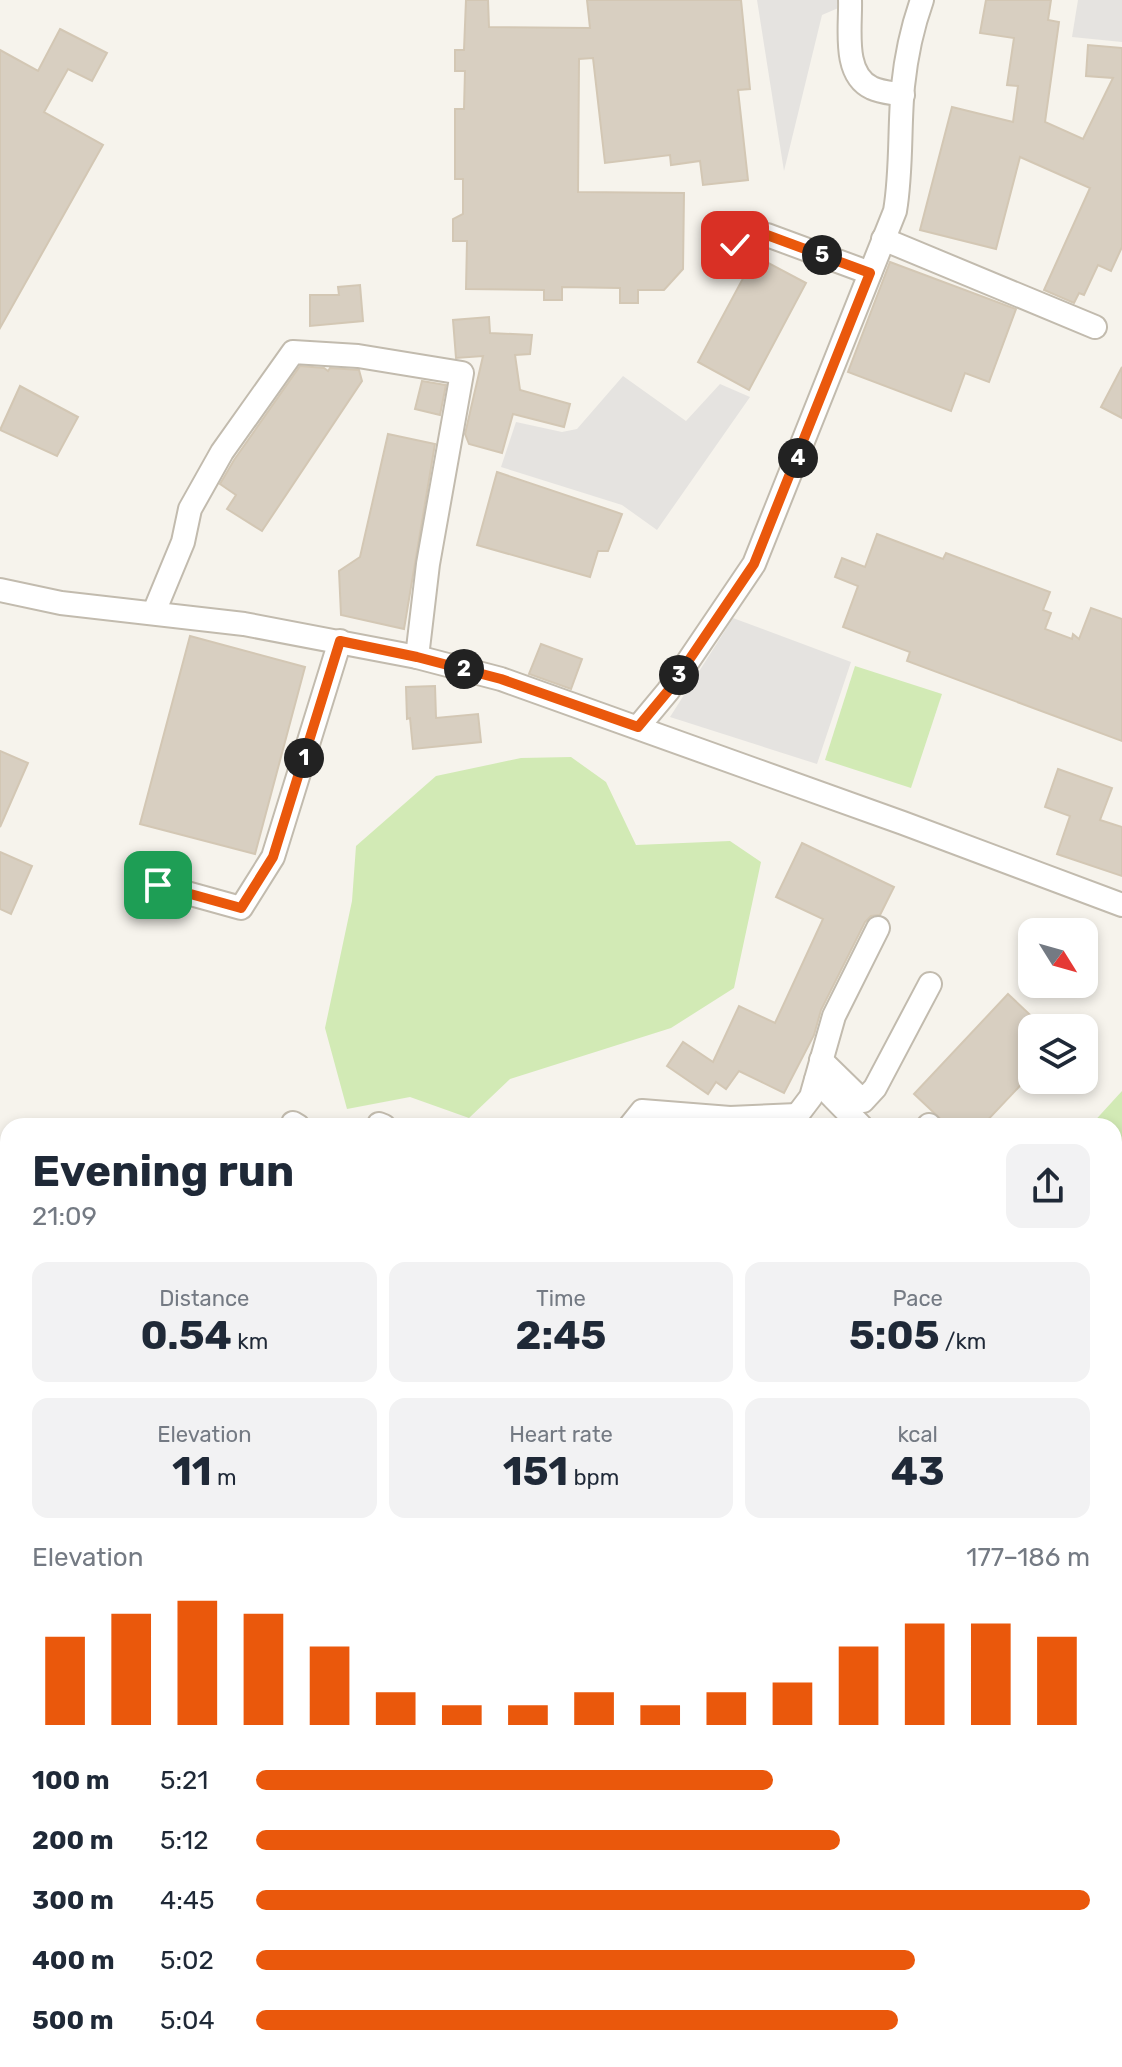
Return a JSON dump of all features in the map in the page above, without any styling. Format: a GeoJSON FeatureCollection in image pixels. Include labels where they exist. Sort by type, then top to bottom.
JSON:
{"type":"FeatureCollection","features":[{"type":"Feature","properties":{"kind":"street"},"geometry":{"type":"LineString","coordinates":[[850,0],[852,66],[871,88],[903,95]]}},
{"type":"Feature","properties":{"kind":"street"},"geometry":{"type":"LineString","coordinates":[[638,727],[668,691],[754,564],[895,211],[901,179],[903,95],[912,28],[922,0]]}},
{"type":"Feature","properties":{"kind":"street"},"geometry":{"type":"LineString","coordinates":[[721,262],[735,245],[751,235],[767,235],[870,273]]}},
{"type":"Feature","properties":{"kind":"street"},"geometry":{"type":"LineString","coordinates":[[883,239],[1095,327]]}},
{"type":"Feature","properties":{"kind":"street"},"geometry":{"type":"LineString","coordinates":[[154,612],[183,542],[190,509],[222,452],[293,352],[358,356],[462,373],[428,564],[417,657]]}},
{"type":"Feature","properties":{"kind":"street"},"geometry":{"type":"LineString","coordinates":[[0,590],[61,603],[244,624],[340,641],[501,679],[1122,905]]}},
{"type":"Feature","properties":{"kind":"street"},"geometry":{"type":"LineString","coordinates":[[158,885],[241,908],[273,857],[340,641]]}},
{"type":"Feature","properties":{"kind":"street"},"geometry":{"type":"LineString","coordinates":[[795,1118],[811,1097],[834,1016],[878,928]]}},
{"type":"Feature","properties":{"kind":"street"},"geometry":{"type":"LineString","coordinates":[[819,1070],[863,1101],[875,1088],[930,984]]}},
{"type":"Feature","properties":{"kind":"street"},"geometry":{"type":"LineString","coordinates":[[819,1070],[855,1118]]}},
{"type":"Feature","properties":{"kind":"street"},"geometry":{"type":"LineString","coordinates":[[636,1118],[642,1111],[695,1118]]}},
{"type":"Feature","properties":{"kind":"green space"},"geometry":{"type":"Polygon","coordinates":[[[855,666],[942,694],[911,788],[825,760],[855,666]]]}},
{"type":"Feature","properties":{"kind":"green space"},"geometry":{"type":"Polygon","coordinates":[[[571,757],[606,782],[636,845],[730,841],[761,862],[734,988],[671,1028],[510,1079],[469,1118],[410,1097],[347,1109],[325,1028],[352,901],[356,846],[436,776],[521,758],[571,757]]]}},
{"type":"Feature","properties":{"kind":"green space"},"geometry":{"type":"Polygon","coordinates":[[[1122,1091],[1122,1118],[1097,1118],[1122,1091]]]}},
{"type":"Feature","properties":{"kind":"shaded area"},"geometry":{"type":"Polygon","coordinates":[[[757,0],[857,0],[822,15],[784,171],[757,0]]]}},
{"type":"Feature","properties":{"kind":"shaded area"},"geometry":{"type":"Polygon","coordinates":[[[1078,0],[1122,0],[1122,42],[1072,37],[1078,0]]]}},
{"type":"Feature","properties":{"kind":"shaded area"},"geometry":{"type":"Polygon","coordinates":[[[623,376],[686,421],[720,384],[750,397],[657,530],[622,505],[501,467],[516,422],[562,432],[577,429],[623,376]]]}},
{"type":"Feature","properties":{"kind":"shaded area"},"geometry":{"type":"Polygon","coordinates":[[[733,618],[851,662],[817,764],[670,717],[733,618]]]}},
{"type":"Feature","properties":{"kind":"building"},"geometry":{"type":"Polygon","coordinates":[[[466,0],[488,0],[489,27],[590,28],[587,0],[741,0],[750,89],[738,90],[748,180],[703,185],[700,161],[671,165],[670,155],[605,163],[593,58],[579,59],[578,192],[684,193],[683,269],[664,290],[638,290],[638,303],[620,303],[620,288],[562,287],[562,300],[544,300],[544,290],[466,289],[467,241],[453,241],[453,219],[463,214],[463,179],[455,179],[455,109],[464,109],[465,71],[455,71],[455,50],[464,50],[466,0]]]}},
{"type":"Feature","properties":{"kind":"building"},"geometry":{"type":"Polygon","coordinates":[[[986,0],[1051,0],[1048,20],[1059,22],[1045,122],[1083,139],[1113,78],[1086,76],[1088,45],[1122,48],[1122,247],[1111,271],[1098,265],[1084,295],[1079,293],[1074,303],[1044,290],[1090,188],[1020,157],[996,249],[920,230],[952,107],[1013,122],[1018,86],[1007,85],[1014,38],[980,33],[986,0]]]}},
{"type":"Feature","properties":{"kind":"building"},"geometry":{"type":"Polygon","coordinates":[[[60,29],[107,53],[92,81],[68,69],[44,112],[103,145],[0,328],[0,50],[38,71],[60,29]]]}},
{"type":"Feature","properties":{"kind":"building"},"geometry":{"type":"Polygon","coordinates":[[[755,256],[806,283],[749,390],[698,362],[755,256]]]}},
{"type":"Feature","properties":{"kind":"building"},"geometry":{"type":"Polygon","coordinates":[[[890,262],[1016,309],[989,382],[965,373],[951,411],[848,372],[890,262]]]}},
{"type":"Feature","properties":{"kind":"building"},"geometry":{"type":"Polygon","coordinates":[[[360,285],[363,321],[310,326],[310,295],[339,295],[338,287],[360,285]]]}},
{"type":"Feature","properties":{"kind":"building"},"geometry":{"type":"Polygon","coordinates":[[[489,317],[490,333],[532,335],[530,354],[515,355],[520,390],[570,404],[564,427],[513,414],[502,453],[469,444],[465,434],[483,356],[456,358],[453,320],[489,317]]]}},
{"type":"Feature","properties":{"kind":"building"},"geometry":{"type":"Polygon","coordinates":[[[300,366],[328,371],[330,368],[359,370],[362,381],[262,531],[227,509],[236,495],[220,484],[300,366]]]}},
{"type":"Feature","properties":{"kind":"building"},"geometry":{"type":"Polygon","coordinates":[[[1122,367],[1122,418],[1101,407],[1122,367]]]}},
{"type":"Feature","properties":{"kind":"building"},"geometry":{"type":"Polygon","coordinates":[[[422,381],[446,385],[440,415],[415,409],[422,381]]]}},
{"type":"Feature","properties":{"kind":"building"},"geometry":{"type":"Polygon","coordinates":[[[20,386],[78,417],[57,456],[0,430],[20,386]]]}},
{"type":"Feature","properties":{"kind":"building"},"geometry":{"type":"Polygon","coordinates":[[[388,434],[435,444],[404,629],[341,615],[339,571],[360,557],[388,434]]]}},
{"type":"Feature","properties":{"kind":"building"},"geometry":{"type":"Polygon","coordinates":[[[497,472],[622,514],[608,551],[598,551],[590,577],[477,545],[497,472]]]}},
{"type":"Feature","properties":{"kind":"building"},"geometry":{"type":"Polygon","coordinates":[[[877,534],[943,559],[946,553],[1050,592],[1043,610],[1051,613],[1045,629],[1072,639],[1073,634],[1079,639],[1091,608],[1122,619],[1122,741],[907,661],[910,652],[843,627],[858,586],[835,577],[842,558],[865,567],[877,534]]]}},
{"type":"Feature","properties":{"kind":"building"},"geometry":{"type":"Polygon","coordinates":[[[190,636],[305,667],[255,854],[140,824],[190,636]]]}},
{"type":"Feature","properties":{"kind":"building"},"geometry":{"type":"Polygon","coordinates":[[[541,644],[582,659],[571,689],[529,674],[541,644]]]}},
{"type":"Feature","properties":{"kind":"building"},"geometry":{"type":"Polygon","coordinates":[[[435,686],[436,718],[478,714],[481,742],[413,749],[410,718],[407,719],[406,687],[435,686]]]}},
{"type":"Feature","properties":{"kind":"building"},"geometry":{"type":"Polygon","coordinates":[[[0,751],[28,763],[0,827],[0,751]]]}},
{"type":"Feature","properties":{"kind":"building"},"geometry":{"type":"Polygon","coordinates":[[[1058,769],[1112,788],[1100,820],[1122,827],[1122,876],[1057,854],[1070,816],[1045,807],[1058,769]]]}},
{"type":"Feature","properties":{"kind":"building"},"geometry":{"type":"Polygon","coordinates":[[[802,843],[894,887],[880,915],[871,916],[865,922],[784,1093],[739,1071],[726,1089],[716,1082],[708,1094],[667,1066],[683,1042],[713,1062],[739,1006],[775,1023],[823,919],[776,897],[802,843]]]}},
{"type":"Feature","properties":{"kind":"building"},"geometry":{"type":"Polygon","coordinates":[[[0,852],[32,866],[11,914],[0,909],[0,852]]]}},
{"type":"Feature","properties":{"kind":"building"},"geometry":{"type":"Polygon","coordinates":[[[1008,994],[1029,1014],[1018,1014],[1018,1088],[990,1118],[940,1118],[914,1094],[1008,994]]]}},
{"type":"Feature","properties":{"kind":"route"},"geometry":{"type":"LineString","coordinates":[[158,885],[241,908],[273,857],[340,641],[501,679],[638,727],[668,691],[754,564],[870,273],[767,235],[751,235],[735,245]]}}]}
